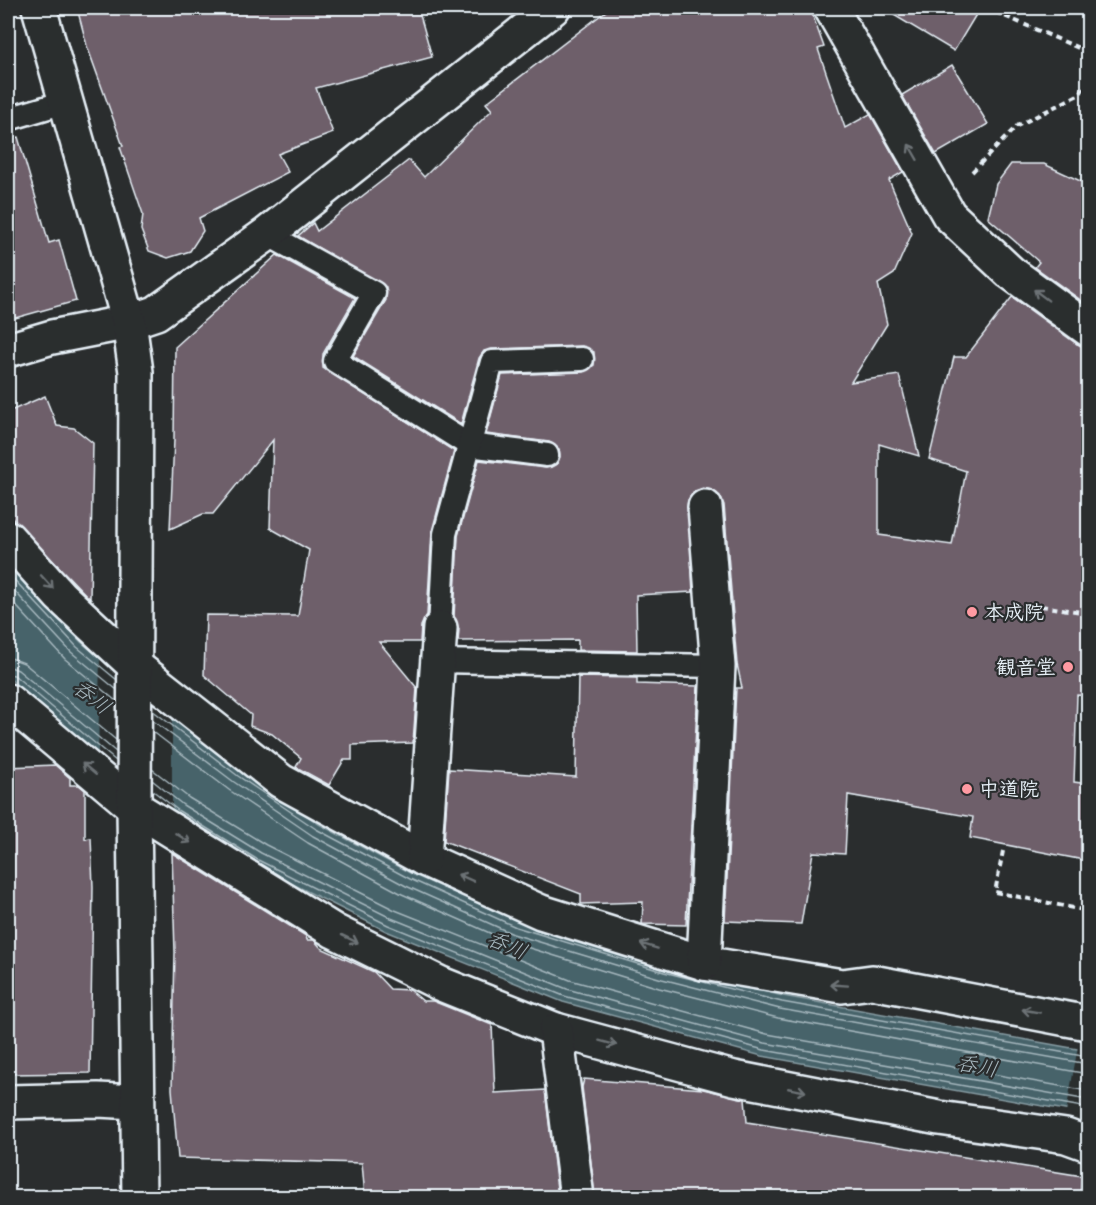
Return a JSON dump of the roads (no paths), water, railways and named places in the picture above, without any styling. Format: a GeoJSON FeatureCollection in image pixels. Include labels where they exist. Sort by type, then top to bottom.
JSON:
{"type":"FeatureCollection","features":[{"type":"Feature","properties":{"kind":"street"},"geometry":{"type":"LineString","coordinates":[[39,8],[129,322],[136,372],[134,799],[139,1197]]}},
{"type":"Feature","properties":{"kind":"street"},"geometry":{"type":"LineString","coordinates":[[8,350],[52,337],[129,322],[156,313],[267,234],[553,8]]}},
{"type":"Feature","properties":{"kind":"street"},"geometry":{"type":"LineString","coordinates":[[831,8],[950,215],[1010,272],[1089,329]]}},
{"type":"Feature","properties":{"kind":"street"},"geometry":{"type":"LineString","coordinates":[[704,963],[718,666],[705,507]]}},
{"type":"Feature","properties":{"kind":"street"},"geometry":{"type":"LineString","coordinates":[[8,538],[60,596],[135,673],[281,781],[424,859],[541,912],[704,963],[842,986],[872,982],[1089,1023]]}},
{"type":"Feature","properties":{"kind":"street"},"geometry":{"type":"LineString","coordinates":[[424,859],[440,628]]}},
{"type":"Feature","properties":{"kind":"street"},"geometry":{"type":"LineString","coordinates":[[8,701],[134,799],[334,931],[441,984],[556,1030],[734,1078],[939,1118],[1066,1136],[1089,1144]]}},
{"type":"Feature","properties":{"kind":"street"},"geometry":{"type":"LineString","coordinates":[[556,1030],[577,1197]]}},
{"type":"Feature","properties":{"kind":"street"},"geometry":{"type":"LineString","coordinates":[[8,1102],[98,1100],[137,1102]]}},
{"type":"Feature","properties":{"kind":"lane"},"geometry":{"type":"LineString","coordinates":[[8,119],[65,102]]}},
{"type":"Feature","properties":{"kind":"lane"},"geometry":{"type":"LineString","coordinates":[[267,234],[374,293],[335,361],[469,445],[547,455]]}},
{"type":"Feature","properties":{"kind":"lane"},"geometry":{"type":"LineString","coordinates":[[440,628],[445,534],[492,362],[582,359]]}},
{"type":"Feature","properties":{"kind":"lane"},"geometry":{"type":"LineString","coordinates":[[438,661],[718,666]]}},
{"type":"Feature","properties":{"kind":"water","name":"呑川"},"geometry":{"type":"Polygon","coordinates":[[[8,564],[81,642],[171,718],[319,824],[412,874],[518,921],[665,966],[783,996],[1088,1051],[1088,1114],[762,1056],[563,1002],[386,931],[255,865],[175,816],[83,743],[8,677],[8,564]]]}},
{"type":"Feature","properties":{"kind":"place","name":"本成院"},"geometry":{"type":"Point","coordinates":[972,612]}},
{"type":"Feature","properties":{"kind":"place","name":"観音堂"},"geometry":{"type":"Point","coordinates":[1068,667]}},
{"type":"Feature","properties":{"kind":"place","name":"中道院"},"geometry":{"type":"Point","coordinates":[967,789]}}]}
